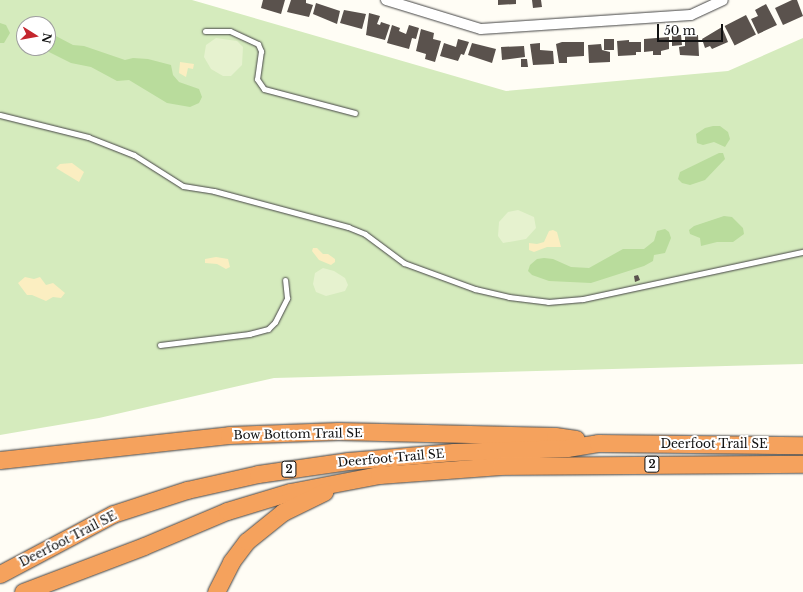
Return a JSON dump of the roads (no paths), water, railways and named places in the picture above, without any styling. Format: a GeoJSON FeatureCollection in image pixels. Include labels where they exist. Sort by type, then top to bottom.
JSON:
{"type":"FeatureCollection","features":[{"type":"Feature","properties":{"kind":"highway","name":"Bow Bottom Trail SE"},"geometry":{"type":"LineString","coordinates":[[0,460],[229,435],[338,431],[555,436],[598,443]]}},
{"type":"Feature","properties":{"kind":"highway","name":"Deerfoot Trail SE"},"geometry":{"type":"LineString","coordinates":[[0,574],[112,514],[187,490],[258,474],[348,461],[454,452],[567,448],[598,443],[803,445]]}},
{"type":"Feature","properties":{"kind":"highway","name":"Deerfoot Trail SE"},"geometry":{"type":"LineString","coordinates":[[23,592],[144,546],[227,511],[290,492],[390,474],[501,466],[803,464]]}},
{"type":"Feature","properties":{"kind":"highway"},"geometry":{"type":"LineString","coordinates":[[216,592],[231,562],[247,541],[283,512],[349,481]]}},
{"type":"Feature","properties":{"kind":"street"},"geometry":{"type":"LineString","coordinates":[[386,0],[481,29],[691,15],[723,0]]}},
{"type":"Feature","properties":{"kind":"lane"},"geometry":{"type":"LineString","coordinates":[[205,31],[230,31],[258,44],[260,51],[257,79],[264,89],[355,113]]}},
{"type":"Feature","properties":{"kind":"lane"},"geometry":{"type":"LineString","coordinates":[[0,115],[88,137],[134,155],[183,186],[214,192],[348,228],[365,234],[404,262],[475,289],[510,297],[548,302],[583,299],[803,252]]}},
{"type":"Feature","properties":{"kind":"lane"},"geometry":{"type":"LineString","coordinates":[[160,345],[249,334],[268,329],[275,322],[287,298],[285,280]]}}]}
